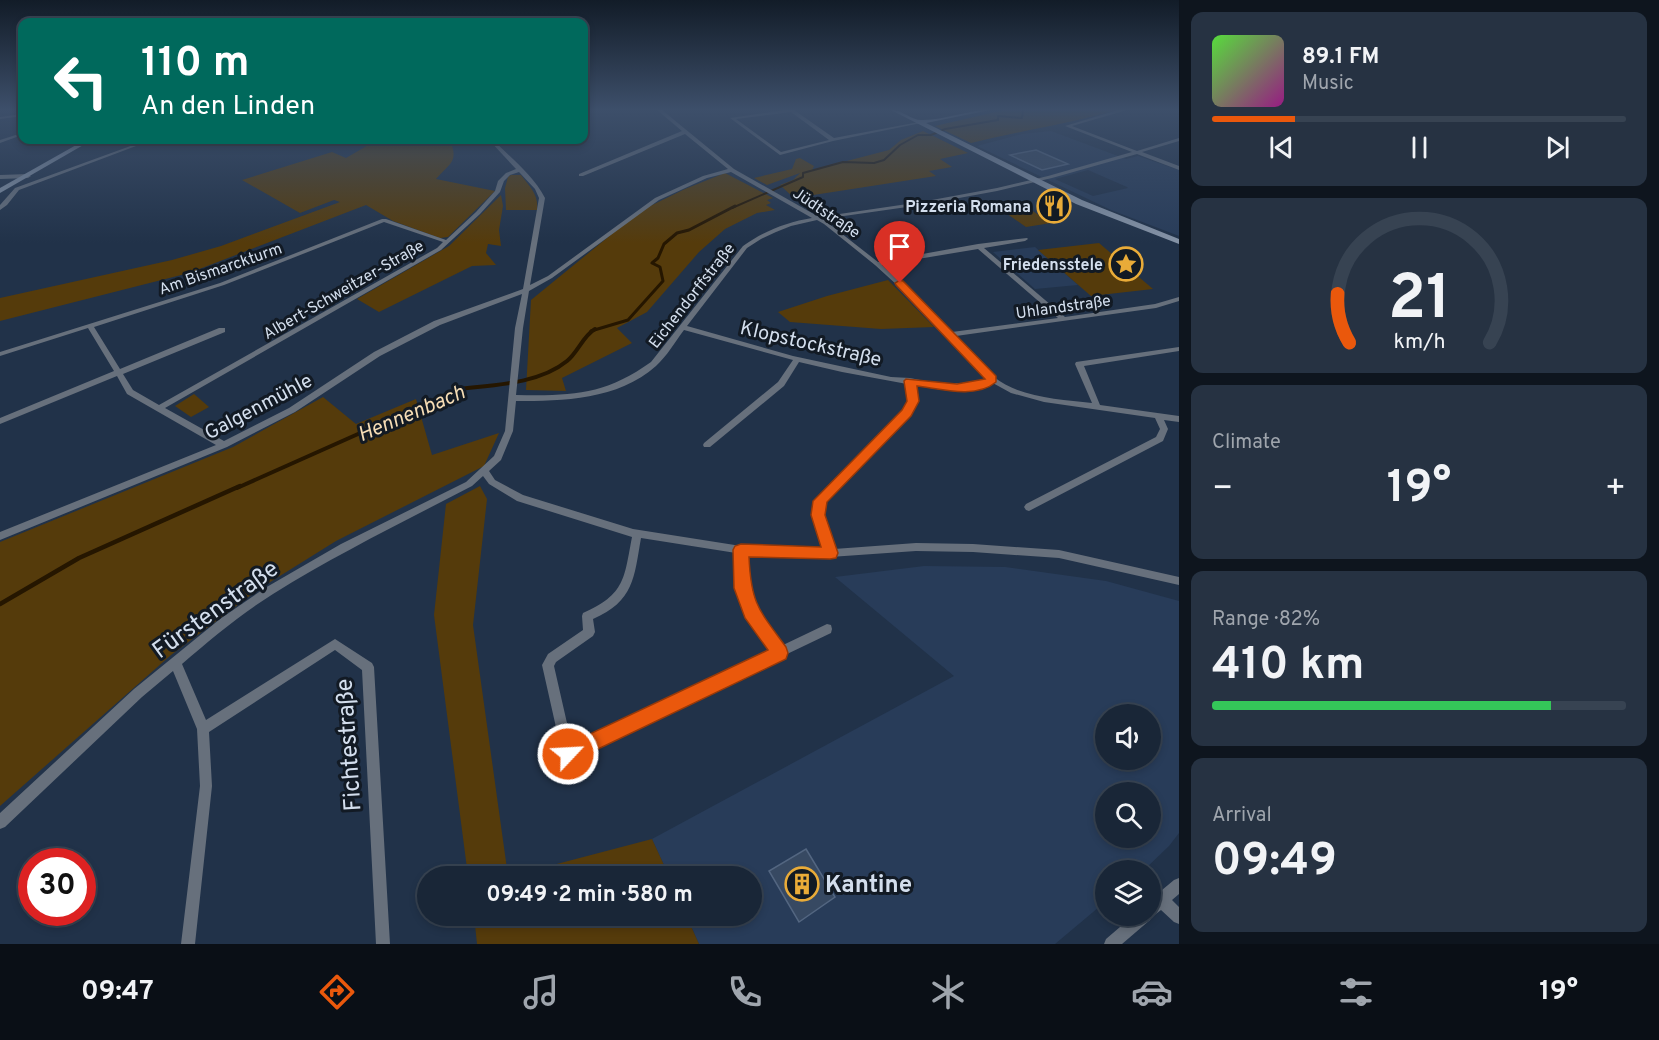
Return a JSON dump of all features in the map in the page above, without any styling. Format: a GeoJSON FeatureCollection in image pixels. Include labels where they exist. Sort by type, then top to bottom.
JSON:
{"type":"FeatureCollection","features":[{"type":"Feature","properties":{"kind":"main road"},"geometry":{"type":"LineString","coordinates":[[0,191],[65,154]]}},
{"type":"Feature","properties":{"kind":"main road"},"geometry":{"type":"LineString","coordinates":[[981,154],[1111,216],[1179,242]]}},
{"type":"Feature","properties":{"kind":"street"},"geometry":{"type":"LineString","coordinates":[[0,208],[7,203],[12,192],[17,189],[112,154]]}},
{"type":"Feature","properties":{"kind":"street","name":"Fürstenstraße"},"geometry":{"type":"LineString","coordinates":[[0,822],[175,661],[224,622],[269,591],[345,547],[469,484],[498,459],[509,431],[524,291],[542,198],[537,188],[505,154]]}},
{"type":"Feature","properties":{"kind":"street"},"geometry":{"type":"LineString","coordinates":[[580,175],[631,154]]}},
{"type":"Feature","properties":{"kind":"street","name":"Jüdtstraße"},"geometry":{"type":"LineString","coordinates":[[712,154],[732,170],[818,218],[877,264],[900,283],[992,379]]}},
{"type":"Feature","properties":{"kind":"street","name":"Eichendorffstraße"},"geometry":{"type":"LineString","coordinates":[[513,398],[563,398],[601,392],[635,379],[654,364],[749,244],[779,228],[818,218],[972,195],[1133,154]]}},
{"type":"Feature","properties":{"kind":"street"},"geometry":{"type":"LineString","coordinates":[[1140,154],[1179,168]]}},
{"type":"Feature","properties":{"kind":"street","name":"Albert-Schweitzer-Straße"},"geometry":{"type":"LineString","coordinates":[[159,408],[429,255],[447,242],[498,191],[501,181],[508,174],[520,170]]}},
{"type":"Feature","properties":{"kind":"street","name":"Galgenmühle"},"geometry":{"type":"LineString","coordinates":[[0,536],[224,445],[292,410],[377,354],[437,323],[524,291],[550,277],[650,203],[696,181],[732,170]]}},
{"type":"Feature","properties":{"kind":"street"},"geometry":{"type":"LineString","coordinates":[[0,177],[28,176]]}},
{"type":"Feature","properties":{"kind":"street","name":"Am Bismarckturm"},"geometry":{"type":"LineString","coordinates":[[0,354],[222,284],[384,220],[447,242]]}},
{"type":"Feature","properties":{"kind":"street"},"geometry":{"type":"LineString","coordinates":[[877,264],[1025,239]]}},
{"type":"Feature","properties":{"kind":"street"},"geometry":{"type":"LineString","coordinates":[[978,246],[1064,319]]}},
{"type":"Feature","properties":{"kind":"street"},"geometry":{"type":"LineString","coordinates":[[529,271],[536,275],[550,277]]}},
{"type":"Feature","properties":{"kind":"street","name":"Uhlandstraße"},"geometry":{"type":"LineString","coordinates":[[949,335],[1156,306],[1179,299]]}},
{"type":"Feature","properties":{"kind":"street"},"geometry":{"type":"LineString","coordinates":[[90,325],[130,392],[224,445]]}},
{"type":"Feature","properties":{"kind":"street","name":"Klopstockstraße"},"geometry":{"type":"LineString","coordinates":[[682,327],[797,360],[910,381],[957,388],[985,385],[992,379]]}},
{"type":"Feature","properties":{"kind":"street"},"geometry":{"type":"LineString","coordinates":[[0,421],[222,330]]}},
{"type":"Feature","properties":{"kind":"street"},"geometry":{"type":"LineString","coordinates":[[1097,406],[1079,363],[1179,349]]}},
{"type":"Feature","properties":{"kind":"street"},"geometry":{"type":"LineString","coordinates":[[707,446],[782,384],[797,360]]}},
{"type":"Feature","properties":{"kind":"street"},"geometry":{"type":"LineString","coordinates":[[992,379],[1014,391],[1044,399],[1179,419]]}},
{"type":"Feature","properties":{"kind":"street"},"geometry":{"type":"LineString","coordinates":[[830,553],[818,515],[820,501],[906,413],[913,401],[910,381]]}},
{"type":"Feature","properties":{"kind":"street"},"geometry":{"type":"LineString","coordinates":[[1029,507],[1160,439],[1164,429],[1158,415]]}},
{"type":"Feature","properties":{"kind":"street"},"geometry":{"type":"LineString","coordinates":[[485,472],[492,482],[520,498],[637,534],[741,550],[830,553],[916,547],[1059,554],[1179,581]]}},
{"type":"Feature","properties":{"kind":"street"},"geometry":{"type":"LineString","coordinates":[[637,534],[627,587],[615,602],[587,616],[589,632],[552,658],[548,665],[568,754],[827,629]]}},
{"type":"Feature","properties":{"kind":"street"},"geometry":{"type":"LineString","coordinates":[[741,550],[742,588],[751,613],[780,653]]}},
{"type":"Feature","properties":{"kind":"street","name":"Fichtestraße"},"geometry":{"type":"LineString","coordinates":[[203,729],[335,644],[368,667],[382,944]]}},
{"type":"Feature","properties":{"kind":"street"},"geometry":{"type":"LineString","coordinates":[[175,661],[203,729],[206,786],[188,944]]}},
{"type":"Feature","properties":{"kind":"street"},"geometry":{"type":"LineString","coordinates":[[1161,901],[1179,885]]}},
{"type":"Feature","properties":{"kind":"street"},"geometry":{"type":"LineString","coordinates":[[1161,908],[1179,917]]}},
{"type":"Feature","properties":{"kind":"street"},"geometry":{"type":"LineString","coordinates":[[1111,944],[1132,926]]}},
{"type":"Feature","properties":{"kind":"shaded area"},"geometry":{"type":"Polygon","coordinates":[[[325,154],[337,154],[346,158],[353,154],[454,154],[452,162],[436,179],[495,191],[448,237],[440,238],[393,221],[366,205],[189,273],[0,321],[0,298],[172,260],[221,246],[340,202],[334,200],[300,213],[242,180],[325,154]]]}},
{"type":"Feature","properties":{"kind":"shaded area"},"geometry":{"type":"Polygon","coordinates":[[[873,154],[963,154],[940,159],[952,167],[929,171],[936,176],[794,198],[780,185],[793,180],[800,173],[767,185],[754,178],[792,169],[796,159],[800,158],[814,166],[812,170],[873,154]]]}},
{"type":"Feature","properties":{"kind":"shaded area"},"geometry":{"type":"Polygon","coordinates":[[[994,154],[1113,154],[1126,159],[1138,156],[1179,170],[1179,236],[1111,210],[994,154]],[[1088,170],[1055,179],[1093,196],[1128,188],[1088,170]]]}},
{"type":"Feature","properties":{"kind":"shaded area"},"geometry":{"type":"Polygon","coordinates":[[[725,173],[773,198],[767,200],[771,203],[766,205],[775,210],[757,213],[725,229],[699,252],[647,312],[617,328],[632,343],[562,378],[566,391],[526,390],[531,300],[640,211],[725,173]]]}},
{"type":"Feature","properties":{"kind":"shaded area"},"geometry":{"type":"Polygon","coordinates":[[[521,175],[531,187],[537,200],[537,210],[506,210],[505,188],[508,177],[521,175]]]}},
{"type":"Feature","properties":{"kind":"shaded area"},"geometry":{"type":"Polygon","coordinates":[[[501,195],[503,206],[499,230],[501,246],[488,244],[486,253],[496,265],[472,266],[379,312],[357,299],[449,246],[501,195]]]}},
{"type":"Feature","properties":{"kind":"shaded area"},"geometry":{"type":"Polygon","coordinates":[[[1028,208],[1051,223],[1026,227],[1003,211],[1028,208]]]}},
{"type":"Feature","properties":{"kind":"shaded area"},"geometry":{"type":"Polygon","coordinates":[[[1099,243],[1153,289],[1091,296],[1038,250],[1099,243]]]}},
{"type":"Feature","properties":{"kind":"shaded area"},"geometry":{"type":"Polygon","coordinates":[[[1035,247],[1078,285],[1035,289],[993,252],[1035,247]]]}},
{"type":"Feature","properties":{"kind":"shaded area"},"geometry":{"type":"Polygon","coordinates":[[[888,280],[934,327],[881,329],[790,322],[778,312],[827,296],[888,280]]]}},
{"type":"Feature","properties":{"kind":"shaded area"},"geometry":{"type":"Polygon","coordinates":[[[194,394],[209,407],[191,417],[175,406],[194,394]]]}},
{"type":"Feature","properties":{"kind":"shaded area"},"geometry":{"type":"Polygon","coordinates":[[[323,397],[356,424],[416,399],[432,455],[499,433],[484,466],[336,541],[259,589],[171,655],[0,806],[0,542],[233,447],[323,397]]]}},
{"type":"Feature","properties":{"kind":"shaded area"},"geometry":{"type":"Polygon","coordinates":[[[480,486],[487,499],[473,625],[507,866],[467,866],[434,615],[446,504],[480,486]]]}},
{"type":"Feature","properties":{"kind":"shaded area"},"geometry":{"type":"Polygon","coordinates":[[[924,566],[1005,567],[1106,581],[1179,601],[1179,833],[1154,860],[1095,860],[1095,910],[1055,944],[699,944],[691,926],[762,926],[762,866],[664,866],[652,839],[954,676],[835,577],[924,566]]]}},
{"type":"Feature","properties":{"kind":"shaded area"},"geometry":{"type":"Polygon","coordinates":[[[652,839],[664,866],[549,866],[652,839]]]}},
{"type":"Feature","properties":{"kind":"shaded area"},"geometry":{"type":"Polygon","coordinates":[[[475,926],[691,926],[699,944],[477,944],[475,926]]]}},
{"type":"Feature","properties":{"kind":"building"},"geometry":{"type":"Polygon","coordinates":[[[1045,154],[1068,164],[1042,170],[1010,155],[1045,154]]]}},
{"type":"Feature","properties":{"kind":"building","name":"Kantine"},"geometry":{"type":"Polygon","coordinates":[[[806,849],[835,897],[799,922],[769,871],[806,849]]]}},
{"type":"Feature","properties":{"kind":"waterway","name":"Hennenbach"},"geometry":{"type":"LineString","coordinates":[[732,208],[803,177],[803,173],[843,162],[874,163],[884,160],[890,154]]}},
{"type":"Feature","properties":{"kind":"waterway","name":"Hennenbach"},"geometry":{"type":"LineString","coordinates":[[594,330],[628,320],[663,281],[660,267],[652,263],[658,258],[664,244],[677,233],[689,230],[735,206]]}},
{"type":"Feature","properties":{"kind":"waterway","name":"Hennenbach"},"geometry":{"type":"LineString","coordinates":[[237,488],[459,389],[515,382],[543,375],[567,361],[594,330]]}},
{"type":"Feature","properties":{"kind":"waterway","name":"Hennenbach"},"geometry":{"type":"LineString","coordinates":[[0,604],[79,558],[240,486]]}},
{"type":"Feature","properties":{"kind":"place","name":"Pizzeria Romana"},"geometry":{"type":"Point","coordinates":[1054,206]}},
{"type":"Feature","properties":{"kind":"place","name":"Friedensstele"},"geometry":{"type":"Point","coordinates":[1126,264]}},
{"type":"Feature","properties":{"kind":"place","name":"Kantine"},"geometry":{"type":"Point","coordinates":[802,884]}},
{"type":"Feature","properties":{"kind":"route"},"geometry":{"type":"LineString","coordinates":[[568,754],[780,653],[751,613],[742,588],[741,550],[830,553],[818,515],[820,501],[906,413],[913,401],[910,381],[957,388],[985,385],[992,379],[900,283]]}}]}
